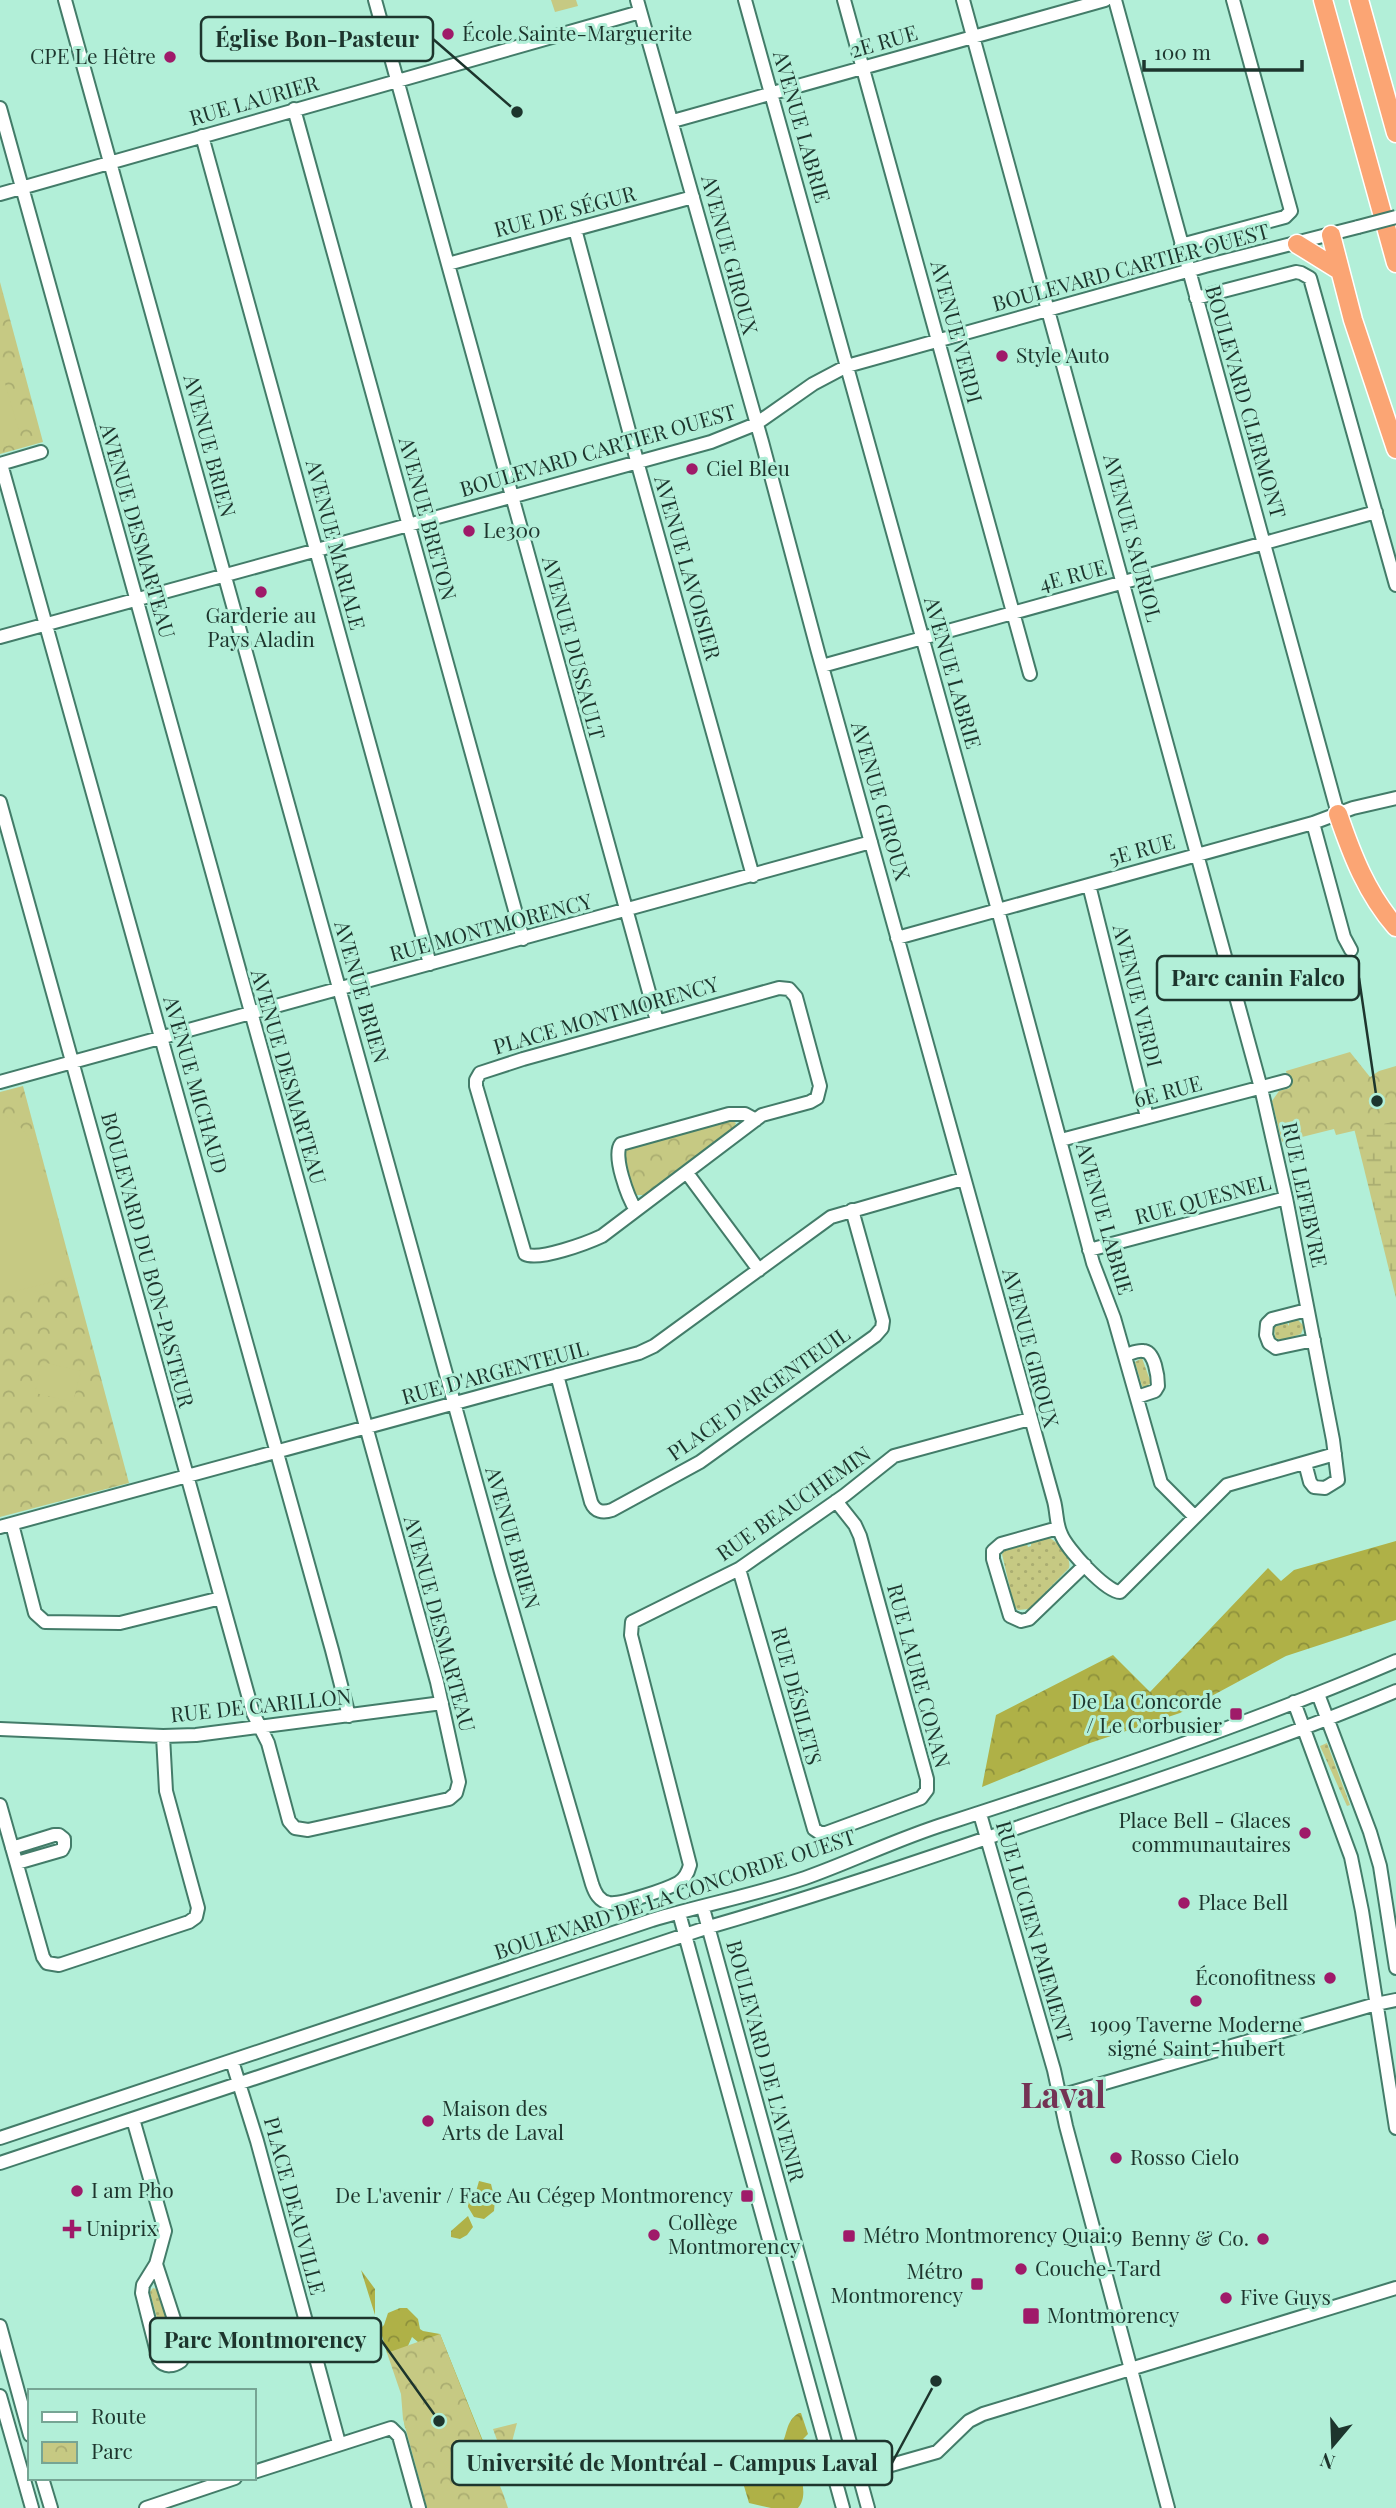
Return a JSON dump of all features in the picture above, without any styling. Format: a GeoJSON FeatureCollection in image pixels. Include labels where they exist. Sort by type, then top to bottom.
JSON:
{"type":"FeatureCollection","features":[{"type":"Feature","properties":{"kind":"highway"},"geometry":{"type":"LineString","coordinates":[[1323,0],[1396,263]]}},
{"type":"Feature","properties":{"kind":"highway"},"geometry":{"type":"LineString","coordinates":[[1359,0],[1396,134]]}},
{"type":"Feature","properties":{"kind":"highway"},"geometry":{"type":"LineString","coordinates":[[1331,235],[1363,353],[1396,449]]}},
{"type":"Feature","properties":{"kind":"highway"},"geometry":{"type":"LineString","coordinates":[[1297,244],[1339,270]]}},
{"type":"Feature","properties":{"kind":"highway"},"geometry":{"type":"LineString","coordinates":[[1338,814],[1367,887],[1396,927]]}},
{"type":"Feature","properties":{"kind":"street","name":"AVENUE BRIEN"},"geometry":{"type":"LineString","coordinates":[[65,0],[503,1581],[595,1892],[606,1902],[619,1903],[677,1883],[688,1872]]}},
{"type":"Feature","properties":{"kind":"street","name":"AVENUE DUSSAULT"},"geometry":{"type":"LineString","coordinates":[[375,0],[657,1021]]}},
{"type":"Feature","properties":{"kind":"street","name":"AVENUE LABRIE"},"geometry":{"type":"LineString","coordinates":[[746,0],[998,910],[1089,1250],[1125,1355],[1161,1483],[1195,1517]]}},
{"type":"Feature","properties":{"kind":"street","name":"AVENUE VERDI"},"geometry":{"type":"LineString","coordinates":[[844,0],[1030,674]]}},
{"type":"Feature","properties":{"kind":"street","name":"AVENUE SAURIOL"},"geometry":{"type":"LineString","coordinates":[[963,0],[1261,1088]]}},
{"type":"Feature","properties":{"kind":"street","name":"2E RUE"},"geometry":{"type":"LineString","coordinates":[[673,121],[1105,0]]}},
{"type":"Feature","properties":{"kind":"street","name":"BOULEVARD CLERMONT"},"geometry":{"type":"LineString","coordinates":[[1115,0],[1338,814]]}},
{"type":"Feature","properties":{"kind":"street"},"geometry":{"type":"LineString","coordinates":[[1181,245],[1285,217],[1291,211],[1233,0]]}},
{"type":"Feature","properties":{"kind":"street","name":"RUE LAURIER"},"geometry":{"type":"LineString","coordinates":[[0,194],[397,80],[639,6]]}},
{"type":"Feature","properties":{"kind":"street","name":"AVENUE GIROUX"},"geometry":{"type":"LineString","coordinates":[[639,6],[1054,1501],[1058,1528],[1065,1543],[1085,1565],[1111,1590],[1117,1592],[1125,1588],[1195,1517]]}},
{"type":"Feature","properties":{"kind":"street","name":"AVENUE DESMARTEAU"},"geometry":{"type":"LineString","coordinates":[[0,108],[442,1703],[459,1777],[458,1788],[454,1796],[446,1800],[307,1830],[295,1828],[289,1821],[268,1743],[260,1728]]}},
{"type":"Feature","properties":{"kind":"street","name":"AVENUE BRETON"},"geometry":{"type":"LineString","coordinates":[[294,109],[523,939]]}},
{"type":"Feature","properties":{"kind":"street","name":"AVENUE MARIALE"},"geometry":{"type":"LineString","coordinates":[[202,136],[430,964]]}},
{"type":"Feature","properties":{"kind":"street","name":"RUE DE SÉGUR"},"geometry":{"type":"LineString","coordinates":[[447,264],[693,197]]}},
{"type":"Feature","properties":{"kind":"street","name":"BOULEVARD CARTIER OUEST"},"geometry":{"type":"LineString","coordinates":[[0,637],[720,439],[756,424],[818,380],[847,366],[1188,271],[1396,217]]}},
{"type":"Feature","properties":{"kind":"street","name":"AVENUE LAVOISIER"},"geometry":{"type":"LineString","coordinates":[[575,229],[753,876]]}},
{"type":"Feature","properties":{"kind":"street"},"geometry":{"type":"LineString","coordinates":[[1196,298],[1296,272],[1310,278],[1396,585]]}},
{"type":"Feature","properties":{"kind":"street"},"geometry":{"type":"LineString","coordinates":[[1,464],[41,452]]}},
{"type":"Feature","properties":{"kind":"street","name":"AVENUE MICHAUD"},"geometry":{"type":"LineString","coordinates":[[1,464],[349,1716]]}},
{"type":"Feature","properties":{"kind":"street","name":"4E RUE"},"geometry":{"type":"LineString","coordinates":[[822,666],[1376,512]]}},
{"type":"Feature","properties":{"kind":"street","name":"5E RUE"},"geometry":{"type":"LineString","coordinates":[[897,938],[1312,824],[1396,798]]}},
{"type":"Feature","properties":{"kind":"street","name":"BOULEVARD DU BON-PASTEUR"},"geometry":{"type":"LineString","coordinates":[[0,802],[253,1713],[260,1728]]}},
{"type":"Feature","properties":{"kind":"street"},"geometry":{"type":"LineString","coordinates":[[1312,824],[1344,939],[1351,950]]}},
{"type":"Feature","properties":{"kind":"street","name":"RUE MONTMORENCY"},"geometry":{"type":"LineString","coordinates":[[0,1082],[871,842]]}},
{"type":"Feature","properties":{"kind":"street","name":"AVENUE VERDI"},"geometry":{"type":"LineString","coordinates":[[1088,885],[1147,1117]]}},
{"type":"Feature","properties":{"kind":"street","name":"PLACE MONTMORENCY"},"geometry":{"type":"LineString","coordinates":[[779,988],[792,991],[796,997],[820,1093],[813,1101],[764,1114],[756,1120],[602,1236],[538,1256],[527,1255],[521,1247],[476,1080],[485,1070],[779,988]]}},
{"type":"Feature","properties":{"kind":"street","name":"6E RUE"},"geometry":{"type":"LineString","coordinates":[[1061,1140],[1285,1081]]}},
{"type":"Feature","properties":{"kind":"street","name":"RUE LEFEBVRE"},"geometry":{"type":"LineString","coordinates":[[1261,1088],[1314,1340],[1339,1477],[1337,1483],[1321,1489],[1314,1487],[1305,1463]]}},
{"type":"Feature","properties":{"kind":"street","name":"PLACE MONTMORENCY"},"geometry":{"type":"LineString","coordinates":[[636,1210],[629,1198],[617,1154],[621,1144],[729,1114],[748,1115],[756,1120]]}},
{"type":"Feature","properties":{"kind":"street"},"geometry":{"type":"LineString","coordinates":[[687,1172],[760,1270]]}},
{"type":"Feature","properties":{"kind":"street","name":"RUE D'ARGENTEUIL"},"geometry":{"type":"LineString","coordinates":[[6,1525],[650,1349],[831,1217],[963,1179]]}},
{"type":"Feature","properties":{"kind":"street","name":"RUE QUESNEL"},"geometry":{"type":"LineString","coordinates":[[1089,1250],[1286,1198]]}},
{"type":"Feature","properties":{"kind":"street","name":"PLACE D'ARGENTEUIL"},"geometry":{"type":"LineString","coordinates":[[557,1375],[595,1510],[612,1510],[694,1466],[875,1336],[882,1328],[883,1321],[852,1210]]}},
{"type":"Feature","properties":{"kind":"street"},"geometry":{"type":"LineString","coordinates":[[1307,1310],[1272,1319],[1266,1327],[1266,1335],[1269,1343],[1276,1348],[1314,1340]]}},
{"type":"Feature","properties":{"kind":"street"},"geometry":{"type":"LineString","coordinates":[[1125,1355],[1143,1350],[1149,1352],[1152,1357],[1158,1386],[1155,1391],[1137,1397]]}},
{"type":"Feature","properties":{"kind":"street","name":"RUE BEAUCHEMIN"},"geometry":{"type":"LineString","coordinates":[[688,1872],[690,1860],[630,1625],[633,1621],[740,1569],[900,1453],[1030,1419]]}},
{"type":"Feature","properties":{"kind":"street"},"geometry":{"type":"LineString","coordinates":[[1195,1517],[1227,1485],[1335,1454]]}},
{"type":"Feature","properties":{"kind":"street","name":"RUE LAURE CONAN"},"geometry":{"type":"LineString","coordinates":[[816,1831],[826,1833],[915,1801],[925,1795],[928,1788],[858,1530],[836,1501]]}},
{"type":"Feature","properties":{"kind":"street"},"geometry":{"type":"LineString","coordinates":[[6,1525],[35,1613],[45,1622],[120,1623],[221,1598]]}},
{"type":"Feature","properties":{"kind":"street"},"geometry":{"type":"LineString","coordinates":[[1058,1528],[1001,1544],[993,1551],[993,1561],[1010,1616],[1021,1621],[1029,1619],[1085,1565]]}},
{"type":"Feature","properties":{"kind":"street","name":"RUE DÉSILETS"},"geometry":{"type":"LineString","coordinates":[[740,1569],[811,1826],[816,1831]]}},
{"type":"Feature","properties":{"kind":"street","name":"BOULEVARD DE LA CONCORDE OUEST"},"geometry":{"type":"LineString","coordinates":[[0,2138],[652,1920],[703,1908],[802,1878],[931,1829],[1172,1749],[1318,1694],[1396,1661]]}},
{"type":"Feature","properties":{"kind":"street","name":"BOULEVARD DE LA CONCORDE OUEST"},"geometry":{"type":"LineString","coordinates":[[0,2163],[709,1927],[988,1838],[1304,1729],[1396,1691]]}},
{"type":"Feature","properties":{"kind":"street"},"geometry":{"type":"LineString","coordinates":[[1318,1694],[1375,1848],[1396,1968]]}},
{"type":"Feature","properties":{"kind":"street"},"geometry":{"type":"LineString","coordinates":[[1294,1702],[1351,1857],[1396,2128]]}},
{"type":"Feature","properties":{"kind":"street","name":"RUE DE CARILLON"},"geometry":{"type":"LineString","coordinates":[[0,1729],[163,1736],[208,1734],[442,1703]]}},
{"type":"Feature","properties":{"kind":"street"},"geometry":{"type":"LineString","coordinates":[[0,1805],[43,1957],[51,1965],[70,1962],[194,1919],[198,1905],[166,1791],[163,1736]]}},
{"type":"Feature","properties":{"kind":"street","name":"RUE LUCIEN PAIEMENT"},"geometry":{"type":"LineString","coordinates":[[980,1814],[1060,2096],[1168,2508]]}},
{"type":"Feature","properties":{"kind":"street"},"geometry":{"type":"LineString","coordinates":[[12,1848],[54,1835],[64,1839],[62,1850],[16,1863]]}},
{"type":"Feature","properties":{"kind":"street","name":"BOULEVARD DE L'AVENIR"},"geometry":{"type":"LineString","coordinates":[[703,1908],[868,2508]]}},
{"type":"Feature","properties":{"kind":"street","name":"BOULEVARD DE L'AVENIR"},"geometry":{"type":"LineString","coordinates":[[679,1913],[843,2508]]}},
{"type":"Feature","properties":{"kind":"street"},"geometry":{"type":"LineString","coordinates":[[1060,2096],[1396,2000]]}},
{"type":"Feature","properties":{"kind":"street","name":"PLACE DEAUVILLE"},"geometry":{"type":"LineString","coordinates":[[232,2061],[339,2443]]}},
{"type":"Feature","properties":{"kind":"street"},"geometry":{"type":"LineString","coordinates":[[133,2119],[165,2231],[156,2264],[143,2285],[142,2293],[159,2360],[169,2366],[181,2361],[185,2353],[156,2264]]}},
{"type":"Feature","properties":{"kind":"street"},"geometry":{"type":"LineString","coordinates":[[835,2481],[937,2452],[978,2416],[1396,2287]]}},
{"type":"Feature","properties":{"kind":"street"},"geometry":{"type":"LineString","coordinates":[[0,2326],[28,2428]]}},
{"type":"Feature","properties":{"kind":"street"},"geometry":{"type":"LineString","coordinates":[[0,2396],[32,2508]]}},
{"type":"Feature","properties":{"kind":"street"},"geometry":{"type":"LineString","coordinates":[[256,2471],[386,2428],[395,2430],[419,2508]]}},
{"type":"Feature","properties":{"kind":"street"},"geometry":{"type":"LineString","coordinates":[[43,2480],[51,2508]]}},
{"type":"Feature","properties":{"kind":"street"},"geometry":{"type":"LineString","coordinates":[[146,2508],[183,2502],[230,2480]]}},
{"type":"Feature","properties":{"kind":"green space"},"geometry":{"type":"Polygon","coordinates":[[[551,0],[576,0],[578,6],[555,12],[551,0]]]}},
{"type":"Feature","properties":{"kind":"green space"},"geometry":{"type":"Polygon","coordinates":[[[0,282],[43,442],[0,454],[0,282]]]}},
{"type":"Feature","properties":{"kind":"green space"},"geometry":{"type":"Polygon","coordinates":[[[4,380],[22,441],[0,448],[0,381],[4,380]]]}},
{"type":"Feature","properties":{"kind":"green space"},"geometry":{"type":"Polygon","coordinates":[[[1350,1052],[1370,1077],[1396,1066],[1396,1121],[1336,1135],[1334,1129],[1282,1142],[1272,1101],[1279,1091],[1290,1088],[1286,1071],[1350,1052]]]}},
{"type":"Feature","properties":{"kind":"green space"},"geometry":{"type":"Polygon","coordinates":[[[1396,1070],[1396,1298],[1351,1116],[1396,1070]]]}},
{"type":"Feature","properties":{"kind":"green space"},"geometry":{"type":"Polygon","coordinates":[[[23,1086],[129,1483],[0,1517],[0,1092],[23,1086]]]}},
{"type":"Feature","properties":{"kind":"green space"},"geometry":{"type":"Polygon","coordinates":[[[0,1114],[22,1129],[39,1159],[53,1199],[72,1277],[0,1295],[0,1114]]]}},
{"type":"Feature","properties":{"kind":"green space"},"geometry":{"type":"Polygon","coordinates":[[[729,1119],[736,1123],[734,1128],[644,1195],[634,1195],[622,1154],[624,1149],[729,1119]]]}},
{"type":"Feature","properties":{"kind":"green space"},"geometry":{"type":"Polygon","coordinates":[[[1298,1320],[1304,1326],[1301,1334],[1282,1340],[1275,1338],[1274,1327],[1287,1323],[1289,1326],[1289,1322],[1298,1320]]]}},
{"type":"Feature","properties":{"kind":"green space"},"geometry":{"type":"Polygon","coordinates":[[[1142,1358],[1151,1383],[1144,1388],[1135,1362],[1142,1358]]]}},
{"type":"Feature","properties":{"kind":"green space"},"geometry":{"type":"Polygon","coordinates":[[[42,1362],[81,1371],[73,1402],[35,1393],[42,1362]]]}},
{"type":"Feature","properties":{"kind":"green space"},"geometry":{"type":"Polygon","coordinates":[[[1049,1538],[1064,1551],[1069,1560],[1069,1568],[1029,1609],[1018,1610],[1014,1606],[1002,1554],[1006,1549],[1027,1544],[1028,1547],[1031,1543],[1049,1538]]]}},
{"type":"Feature","properties":{"kind":"green space"},"geometry":{"type":"Polygon","coordinates":[[[1396,1541],[1396,1620],[1286,1656],[1180,1713],[1090,1743],[982,1787],[996,1715],[1113,1655],[1150,1692],[1268,1568],[1281,1581],[1294,1570],[1396,1541]]]}},
{"type":"Feature","properties":{"kind":"green space"},"geometry":{"type":"Polygon","coordinates":[[[1327,1743],[1350,1805],[1347,1806],[1320,1746],[1327,1743]]]}},
{"type":"Feature","properties":{"kind":"green space"},"geometry":{"type":"Polygon","coordinates":[[[479,2181],[491,2184],[495,2200],[494,2211],[484,2219],[474,2217],[468,2207],[468,2201],[473,2202],[479,2181]]]}},
{"type":"Feature","properties":{"kind":"green space"},"geometry":{"type":"Polygon","coordinates":[[[468,2216],[473,2227],[467,2235],[460,2239],[451,2237],[451,2231],[468,2216]]]}},
{"type":"Feature","properties":{"kind":"green space"},"geometry":{"type":"Polygon","coordinates":[[[361,2270],[375,2289],[375,2315],[361,2270]]]}},
{"type":"Feature","properties":{"kind":"green space"},"geometry":{"type":"Polygon","coordinates":[[[153,2288],[160,2293],[176,2353],[172,2358],[167,2355],[150,2292],[153,2288]]]}},
{"type":"Feature","properties":{"kind":"green space"},"geometry":{"type":"Polygon","coordinates":[[[407,2308],[418,2319],[423,2331],[440,2334],[485,2446],[405,2428],[403,2410],[418,2342],[412,2337],[407,2348],[387,2353],[380,2329],[388,2313],[407,2308]]]}},
{"type":"Feature","properties":{"kind":"green space"},"geometry":{"type":"Polygon","coordinates":[[[440,2334],[508,2508],[427,2508],[403,2419],[401,2394],[387,2353],[440,2334]]]}},
{"type":"Feature","properties":{"kind":"green space"},"geometry":{"type":"Polygon","coordinates":[[[799,2413],[808,2434],[803,2439],[808,2440],[806,2445],[797,2448],[803,2488],[802,2502],[798,2508],[771,2508],[749,2503],[739,2469],[744,2466],[747,2472],[759,2463],[764,2463],[758,2452],[768,2450],[771,2441],[781,2445],[791,2420],[799,2413]]]}},
{"type":"Feature","properties":{"kind":"green space"},"geometry":{"type":"Polygon","coordinates":[[[517,2423],[509,2453],[501,2451],[493,2429],[517,2423]]]}},
{"type":"Feature","properties":{"kind":"place","name":"École Sainte-Marguerite"},"geometry":{"type":"Point","coordinates":[448,34]}},
{"type":"Feature","properties":{"kind":"place","name":"CPE Le Hêtre"},"geometry":{"type":"Point","coordinates":[170,57]}},
{"type":"Feature","properties":{"kind":"place","name":"Église Bon-Pasteur"},"geometry":{"type":"Point","coordinates":[517,112]}},
{"type":"Feature","properties":{"kind":"place","name":"Style Auto"},"geometry":{"type":"Point","coordinates":[1002,356]}},
{"type":"Feature","properties":{"kind":"place","name":"Ciel Bleu"},"geometry":{"type":"Point","coordinates":[692,469]}},
{"type":"Feature","properties":{"kind":"place","name":"Le300"},"geometry":{"type":"Point","coordinates":[469,531]}},
{"type":"Feature","properties":{"kind":"place","name":"Garderie au Pays Aladin"},"geometry":{"type":"Point","coordinates":[261,592]}},
{"type":"Feature","properties":{"kind":"place","name":"Parc canin Falco"},"geometry":{"type":"Point","coordinates":[1377,1101]}},
{"type":"Feature","properties":{"kind":"place","name":"De La Concorde / Le Corbusier"},"geometry":{"type":"Point","coordinates":[1236,1714]}},
{"type":"Feature","properties":{"kind":"place","name":"Place Bell - Glaces communautaires"},"geometry":{"type":"Point","coordinates":[1305,1833]}},
{"type":"Feature","properties":{"kind":"place","name":"Place Bell"},"geometry":{"type":"Point","coordinates":[1184,1903]}},
{"type":"Feature","properties":{"kind":"place","name":"Éconofitness"},"geometry":{"type":"Point","coordinates":[1330,1978]}},
{"type":"Feature","properties":{"kind":"place","name":"1909 Taverne Moderne signé Saint-hubert"},"geometry":{"type":"Point","coordinates":[1196,2001]}},
{"type":"Feature","properties":{"kind":"place","name":"Maison des Arts de Laval"},"geometry":{"type":"Point","coordinates":[428,2121]}},
{"type":"Feature","properties":{"kind":"place","name":"Rosso Cielo"},"geometry":{"type":"Point","coordinates":[1116,2158]}},
{"type":"Feature","properties":{"kind":"place","name":"I am Pho"},"geometry":{"type":"Point","coordinates":[77,2191]}},
{"type":"Feature","properties":{"kind":"place","name":"De L'avenir / Face Au Cégep Montmorency"},"geometry":{"type":"Point","coordinates":[747,2196]}},
{"type":"Feature","properties":{"kind":"place","name":"Uniprix"},"geometry":{"type":"Point","coordinates":[72,2229]}},
{"type":"Feature","properties":{"kind":"place","name":"Collège Montmorency"},"geometry":{"type":"Point","coordinates":[654,2235]}},
{"type":"Feature","properties":{"kind":"place","name":"Métro Montmorency Quai:9"},"geometry":{"type":"Point","coordinates":[849,2236]}},
{"type":"Feature","properties":{"kind":"place","name":"Benny & Co."},"geometry":{"type":"Point","coordinates":[1263,2239]}},
{"type":"Feature","properties":{"kind":"place","name":"Couche-Tard"},"geometry":{"type":"Point","coordinates":[1021,2269]}},
{"type":"Feature","properties":{"kind":"place","name":"Métro Montmorency"},"geometry":{"type":"Point","coordinates":[977,2284]}},
{"type":"Feature","properties":{"kind":"place","name":"Five Guys"},"geometry":{"type":"Point","coordinates":[1226,2298]}},
{"type":"Feature","properties":{"kind":"place","name":"Montmorency"},"geometry":{"type":"Point","coordinates":[1031,2316]}},
{"type":"Feature","properties":{"kind":"place","name":"Université de Montréal - Campus Laval"},"geometry":{"type":"Point","coordinates":[936,2381]}},
{"type":"Feature","properties":{"kind":"place","name":"Parc Montmorency"},"geometry":{"type":"Point","coordinates":[439,2421]}},
{"type":"Feature","properties":{"kind":"district","name":"Laval"},"geometry":{"type":"Point","coordinates":[1063,2096]}}]}
